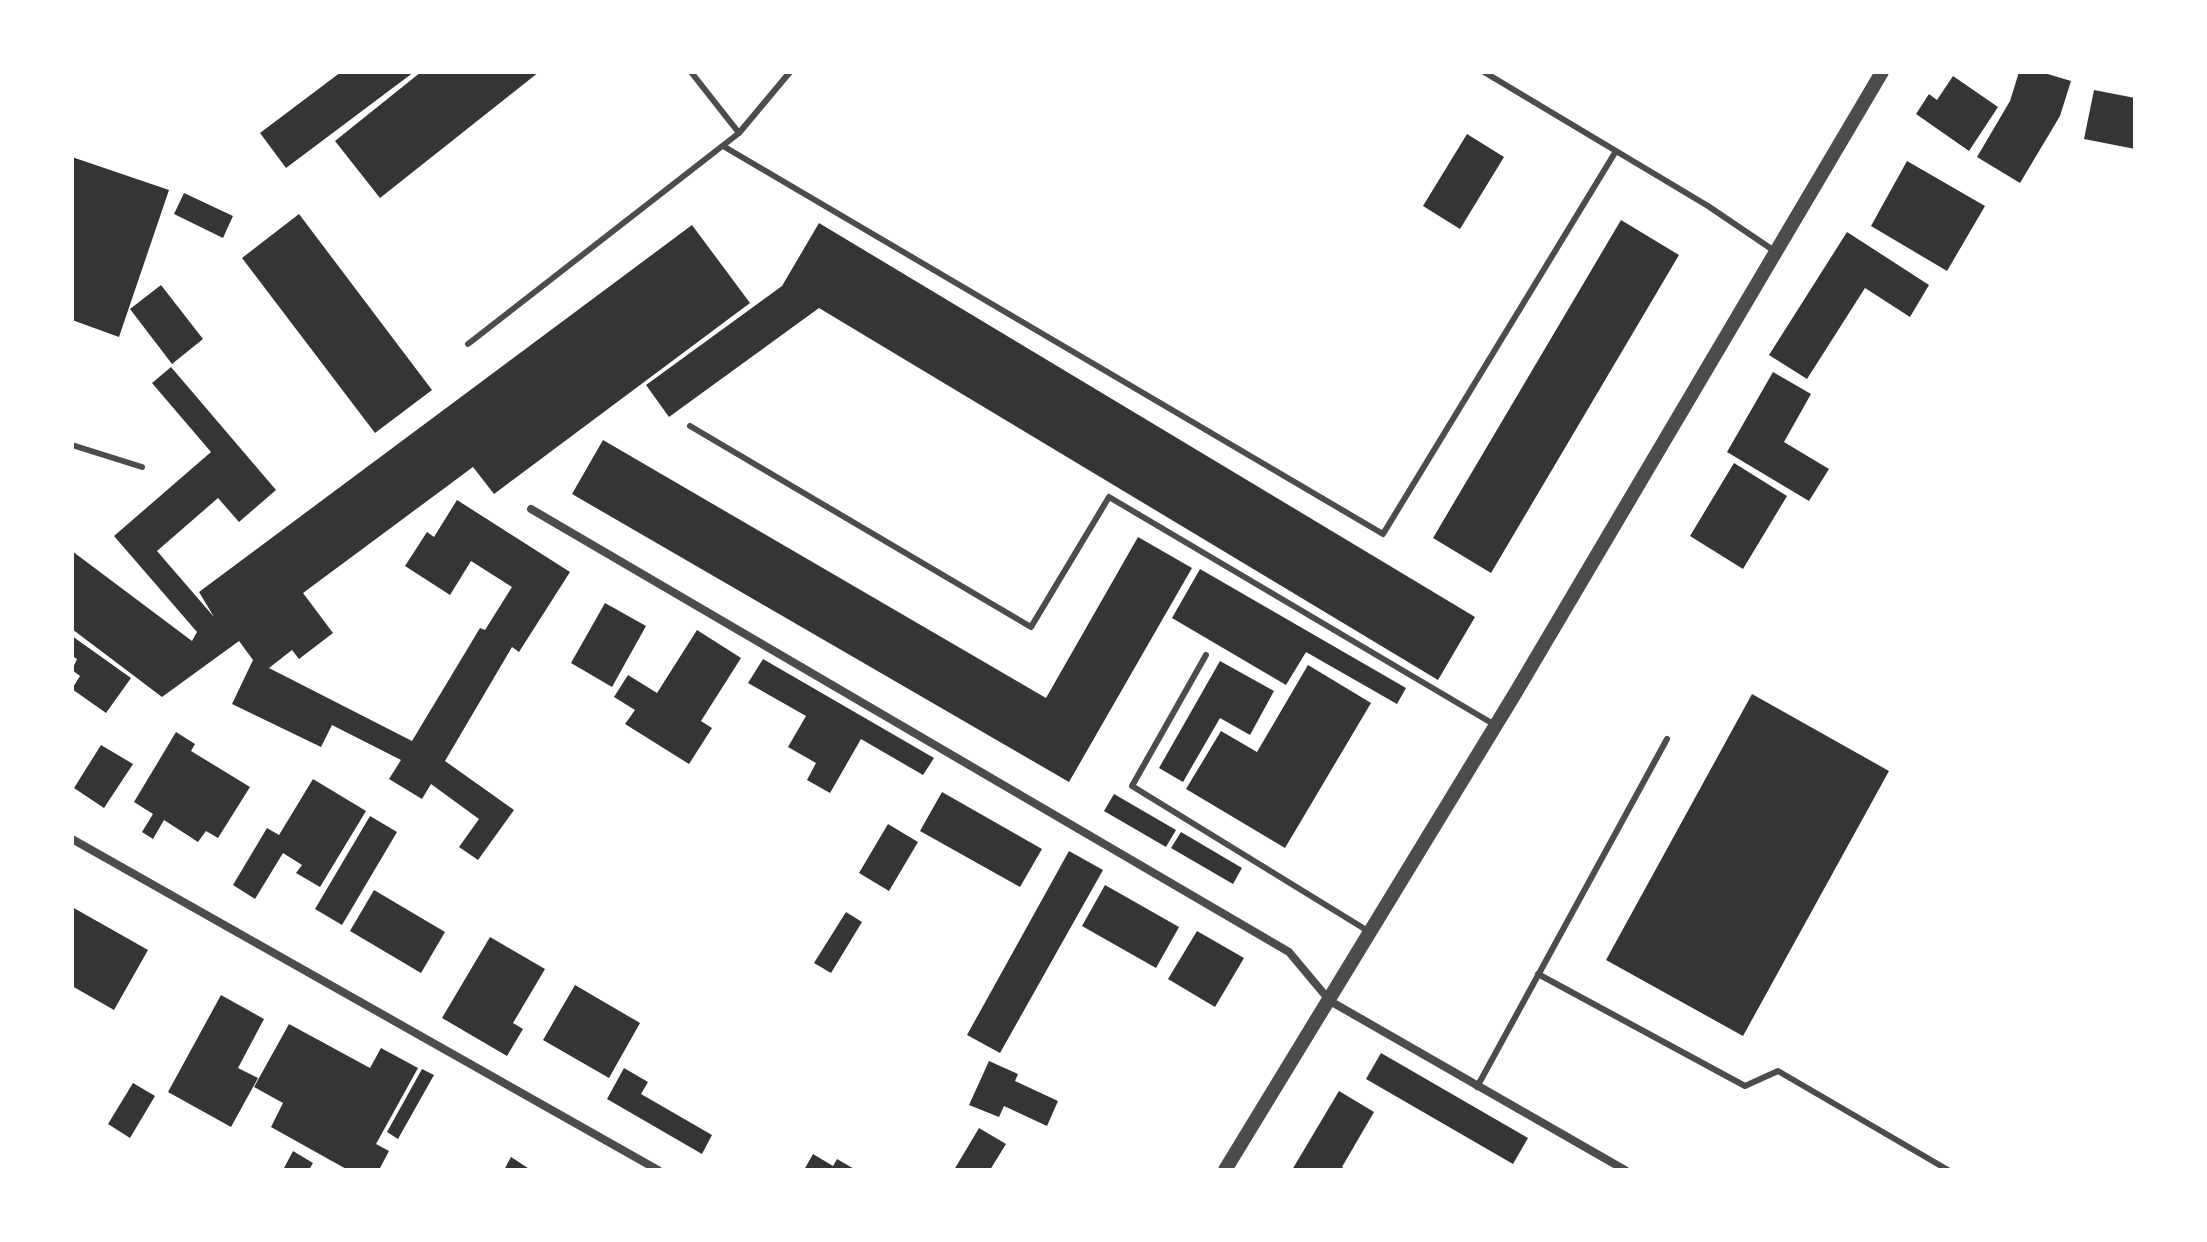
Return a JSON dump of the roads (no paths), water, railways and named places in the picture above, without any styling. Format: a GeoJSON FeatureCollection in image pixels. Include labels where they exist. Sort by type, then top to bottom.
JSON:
{"type":"FeatureCollection","features":[{"type":"Feature","properties":{"kind":"street"},"geometry":{"type":"LineString","coordinates":[[1225,1170],[1371,933],[1882,72]]}},
{"type":"Feature","properties":{"kind":"street"},"geometry":{"type":"LineString","coordinates":[[531,509],[1289,952],[1330,1001],[1625,1170]]}},
{"type":"Feature","properties":{"kind":"street"},"geometry":{"type":"LineString","coordinates":[[72,839],[658,1170]]}},
{"type":"Feature","properties":{"kind":"lane"},"geometry":{"type":"LineString","coordinates":[[691,72],[739,133]]}},
{"type":"Feature","properties":{"kind":"lane"},"geometry":{"type":"LineString","coordinates":[[468,344],[739,133],[790,72]]}},
{"type":"Feature","properties":{"kind":"lane"},"geometry":{"type":"LineString","coordinates":[[1484,72],[1776,252]]}},
{"type":"Feature","properties":{"kind":"lane"},"geometry":{"type":"LineString","coordinates":[[723,146],[1383,534],[1616,151]]}},
{"type":"Feature","properties":{"kind":"lane"},"geometry":{"type":"LineString","coordinates":[[690,426],[1031,627],[1109,497],[1495,725]]}},
{"type":"Feature","properties":{"kind":"lane"},"geometry":{"type":"LineString","coordinates":[[72,445],[142,467]]}},
{"type":"Feature","properties":{"kind":"lane"},"geometry":{"type":"LineString","coordinates":[[1206,655],[1132,786],[1371,933]]}},
{"type":"Feature","properties":{"kind":"lane"},"geometry":{"type":"LineString","coordinates":[[1477,1087],[1667,739]]}},
{"type":"Feature","properties":{"kind":"lane"},"geometry":{"type":"LineString","coordinates":[[1538,974],[1745,1086],[1778,1071],[1948,1170]]}}]}
